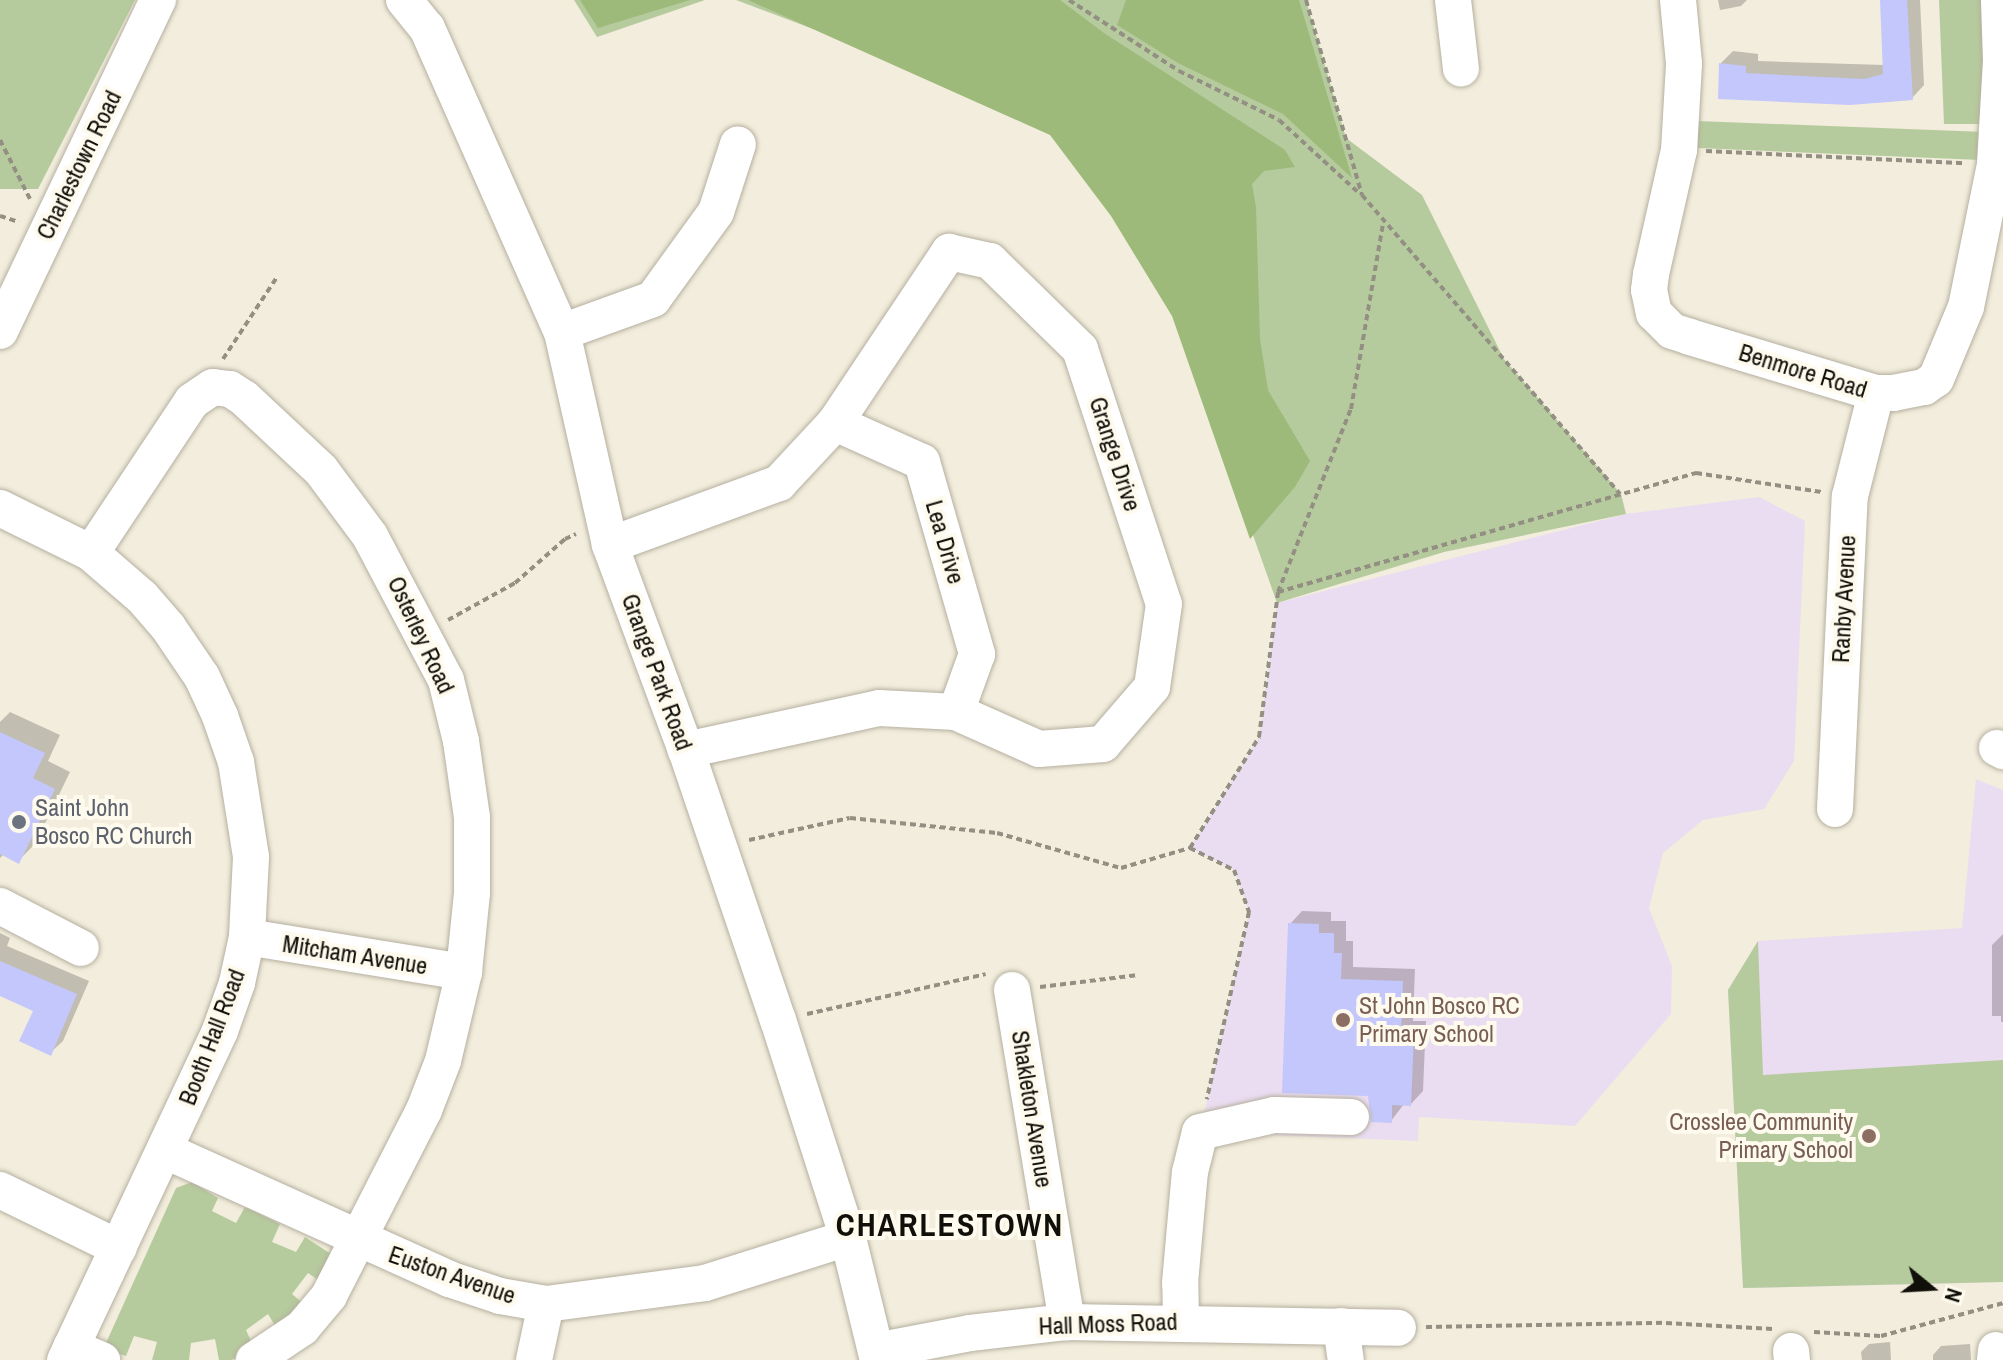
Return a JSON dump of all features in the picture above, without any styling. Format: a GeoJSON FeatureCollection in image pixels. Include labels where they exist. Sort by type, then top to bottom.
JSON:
{"type":"FeatureCollection","features":[{"type":"Feature","properties":{"kind":"street","name":"Charlestown Road"},"geometry":{"type":"LineString","coordinates":[[0,331],[158,0]]}},
{"type":"Feature","properties":{"kind":"street","name":"Grange Park Road"},"geometry":{"type":"LineString","coordinates":[[404,0],[427,28],[562,332],[607,534],[686,750],[778,1020],[848,1238],[877,1356]]}},
{"type":"Feature","properties":{"kind":"street"},"geometry":{"type":"LineString","coordinates":[[1453,0],[1461,69]]}},
{"type":"Feature","properties":{"kind":"street","name":"Benmore Road"},"geometry":{"type":"LineString","coordinates":[[1678,0],[1684,64],[1679,150],[1649,290],[1654,313],[1661,323],[1690,337],[1876,393],[1910,391],[1936,379],[1966,307],[1984,237],[1995,164],[2001,61],[1999,0]]}},
{"type":"Feature","properties":{"kind":"street"},"geometry":{"type":"LineString","coordinates":[[562,332],[653,299],[716,212],[738,144]]}},
{"type":"Feature","properties":{"kind":"street","name":"Grange Drive"},"geometry":{"type":"LineString","coordinates":[[607,534],[779,483],[835,423],[949,252],[990,261],[1080,349],[1164,604],[1152,687],[1103,744],[1039,749],[956,712],[879,708],[686,750]]}},
{"type":"Feature","properties":{"kind":"street"},"geometry":{"type":"LineString","coordinates":[[91,553],[192,401],[213,387]]}},
{"type":"Feature","properties":{"kind":"street","name":"Osterley Road"},"geometry":{"type":"LineString","coordinates":[[213,387],[230,389],[244,398],[321,470],[370,536],[425,633],[446,680],[461,741],[472,817],[472,893],[464,972],[443,1061],[429,1098],[329,1296],[302,1328],[254,1360]]}},
{"type":"Feature","properties":{"kind":"street","name":"Ranby Avenue"},"geometry":{"type":"LineString","coordinates":[[1835,809],[1850,496],[1876,393]]}},
{"type":"Feature","properties":{"kind":"street","name":"Lea Drive"},"geometry":{"type":"LineString","coordinates":[[835,423],[922,462],[977,654],[956,712]]}},
{"type":"Feature","properties":{"kind":"street","name":"Booth Hall Road"},"geometry":{"type":"LineString","coordinates":[[0,508],[91,553],[142,597],[168,627],[202,677],[220,716],[236,762],[251,857],[247,937],[237,983],[220,1031],[119,1248],[79,1356]]}},
{"type":"Feature","properties":{"kind":"street"},"geometry":{"type":"LineString","coordinates":[[0,906],[81,948]]}},
{"type":"Feature","properties":{"kind":"street","name":"Mitcham Avenue"},"geometry":{"type":"LineString","coordinates":[[247,937],[464,972]]}},
{"type":"Feature","properties":{"kind":"street","name":"Shakleton Avenue"},"geometry":{"type":"LineString","coordinates":[[1012,990],[1067,1322]]}},
{"type":"Feature","properties":{"kind":"street"},"geometry":{"type":"LineString","coordinates":[[1181,1322],[1180,1283],[1187,1203],[1200,1132],[1274,1115],[1351,1117]]}},
{"type":"Feature","properties":{"kind":"street","name":"Euston Avenue"},"geometry":{"type":"LineString","coordinates":[[166,1151],[359,1241],[449,1279],[500,1296],[546,1304],[705,1283],[848,1238]]}},
{"type":"Feature","properties":{"kind":"street"},"geometry":{"type":"LineString","coordinates":[[0,1190],[119,1248]]}},
{"type":"Feature","properties":{"kind":"street"},"geometry":{"type":"LineString","coordinates":[[534,1360],[546,1304]]}},
{"type":"Feature","properties":{"kind":"street","name":"Hall Moss Road"},"geometry":{"type":"LineString","coordinates":[[877,1356],[970,1333],[1067,1322],[1181,1322],[1344,1343],[1398,1328]]}},
{"type":"Feature","properties":{"kind":"path"},"geometry":{"type":"LineString","coordinates":[[1069,0],[1179,71],[1279,120],[1362,195],[1621,494]]}},
{"type":"Feature","properties":{"kind":"path"},"geometry":{"type":"LineString","coordinates":[[1306,0],[1362,195]]}},
{"type":"Feature","properties":{"kind":"path"},"geometry":{"type":"LineString","coordinates":[[0,140],[47,231]]}},
{"type":"Feature","properties":{"kind":"path"},"geometry":{"type":"LineString","coordinates":[[1679,150],[1995,164]]}},
{"type":"Feature","properties":{"kind":"path"},"geometry":{"type":"LineString","coordinates":[[0,216],[47,231]]}},
{"type":"Feature","properties":{"kind":"path"},"geometry":{"type":"LineString","coordinates":[[719,846],[850,818],[997,833],[1121,868],[1190,848],[1259,737],[1278,592],[1351,409],[1384,222]]}},
{"type":"Feature","properties":{"kind":"path"},"geometry":{"type":"LineString","coordinates":[[213,387],[217,367],[277,277]]}},
{"type":"Feature","properties":{"kind":"path"},"geometry":{"type":"LineString","coordinates":[[1278,592],[1696,473],[1850,496]]}},
{"type":"Feature","properties":{"kind":"path"},"geometry":{"type":"LineString","coordinates":[[425,633],[515,583],[565,539],[607,534]]}},
{"type":"Feature","properties":{"kind":"path"},"geometry":{"type":"LineString","coordinates":[[1190,848],[1234,870],[1249,912],[1200,1132]]}},
{"type":"Feature","properties":{"kind":"path"},"geometry":{"type":"LineString","coordinates":[[778,1020],[1008,969],[1012,990],[1138,975]]}},
{"type":"Feature","properties":{"kind":"path"},"geometry":{"type":"LineString","coordinates":[[1398,1328],[1666,1323],[1790,1343],[1881,1336],[2003,1303]]}},
{"type":"Feature","properties":{"kind":"shaded area"},"geometry":{"type":"Polygon","coordinates":[[[1759,497],[1805,521],[1794,761],[1764,809],[1703,820],[1663,853],[1649,908],[1672,966],[1671,1014],[1575,1126],[1419,1117],[1418,1141],[1200,1132],[1249,912],[1234,870],[1190,848],[1259,737],[1277,603],[1626,514],[1759,497]]]}},
{"type":"Feature","properties":{"kind":"shaded area","name":"Crosslee Community Primary School"},"geometry":{"type":"Polygon","coordinates":[[[1976,779],[2003,790],[2003,1282],[1743,1288],[1728,990],[1758,941],[1962,928],[1976,779]]]}},
{"type":"Feature","properties":{"kind":"green space"},"geometry":{"type":"Polygon","coordinates":[[[0,0],[135,0],[38,189],[0,189],[0,0]]]}},
{"type":"Feature","properties":{"kind":"green space"},"geometry":{"type":"Polygon","coordinates":[[[574,0],[705,0],[597,37],[574,0]]]}},
{"type":"Feature","properties":{"kind":"green space"},"geometry":{"type":"Polygon","coordinates":[[[580,0],[690,0],[598,28],[580,0]]]}},
{"type":"Feature","properties":{"kind":"green space"},"geometry":{"type":"Polygon","coordinates":[[[736,0],[1306,0],[1346,138],[1422,195],[1504,359],[1621,494],[1626,514],[1444,552],[1277,603],[1174,312],[1085,165],[1034,112],[736,0]]]}},
{"type":"Feature","properties":{"kind":"green space"},"geometry":{"type":"Polygon","coordinates":[[[748,0],[1060,0],[1104,33],[1285,150],[1295,167],[1264,171],[1252,184],[1256,207],[1260,339],[1268,390],[1310,461],[1295,487],[1250,539],[1172,316],[1111,216],[1050,135],[748,0]]]}},
{"type":"Feature","properties":{"kind":"green space"},"geometry":{"type":"Polygon","coordinates":[[[1126,0],[1299,0],[1352,178],[1283,114],[1178,63],[1117,25],[1126,0]]]}},
{"type":"Feature","properties":{"kind":"green space"},"geometry":{"type":"Polygon","coordinates":[[[1939,0],[1985,0],[1985,124],[1944,124],[1939,0]]]}},
{"type":"Feature","properties":{"kind":"green space"},"geometry":{"type":"Polygon","coordinates":[[[1697,121],[1985,132],[1981,160],[1698,148],[1697,121]]]}},
{"type":"Feature","properties":{"kind":"green space","name":"Crosslee Community Primary School"},"geometry":{"type":"Polygon","coordinates":[[[1758,941],[1763,1075],[2003,1060],[2003,1282],[1743,1288],[1728,990],[1758,941]]]}},
{"type":"Feature","properties":{"kind":"green space"},"geometry":{"type":"Polygon","coordinates":[[[192,1182],[218,1198],[212,1211],[236,1223],[245,1207],[280,1224],[272,1242],[296,1252],[305,1237],[337,1258],[326,1285],[308,1273],[292,1294],[311,1310],[280,1334],[268,1314],[246,1330],[255,1350],[231,1360],[219,1360],[215,1339],[191,1343],[189,1360],[152,1360],[157,1342],[134,1336],[126,1356],[109,1351],[106,1343],[176,1188],[192,1182]]]}},
{"type":"Feature","properties":{"kind":"building"},"geometry":{"type":"Polygon","coordinates":[[[1880,0],[1907,0],[1913,100],[1850,105],[1718,99],[1719,63],[1746,66],[1746,73],[1864,79],[1883,74],[1880,0]]]}},
{"type":"Feature","properties":{"kind":"building","name":"Saint John Bosco RC Church"},"geometry":{"type":"Polygon","coordinates":[[[0,732],[45,753],[33,778],[55,789],[19,864],[0,854],[0,732]]]}},
{"type":"Feature","properties":{"kind":"building","name":"St John Bosco RC Primary School"},"geometry":{"type":"Polygon","coordinates":[[[1288,923],[1319,924],[1319,933],[1334,933],[1334,953],[1342,953],[1341,979],[1403,981],[1401,1033],[1414,1033],[1411,1106],[1392,1105],[1392,1123],[1371,1122],[1368,1096],[1282,1093],[1288,923]]]}},
{"type":"Feature","properties":{"kind":"building"},"geometry":{"type":"Polygon","coordinates":[[[0,961],[77,994],[51,1056],[19,1041],[33,1011],[0,996],[0,961]]]}},
{"type":"Feature","properties":{"kind":"place","name":"Saint John Bosco RC Church"},"geometry":{"type":"Point","coordinates":[19,822]}},
{"type":"Feature","properties":{"kind":"place","name":"St John Bosco RC Primary School"},"geometry":{"type":"Point","coordinates":[1343,1020]}},
{"type":"Feature","properties":{"kind":"place","name":"Crosslee Community Primary School"},"geometry":{"type":"Point","coordinates":[1869,1136]}},
{"type":"Feature","properties":{"kind":"district","name":"CHARLESTOWN"},"geometry":{"type":"Point","coordinates":[950,1225]}}]}
